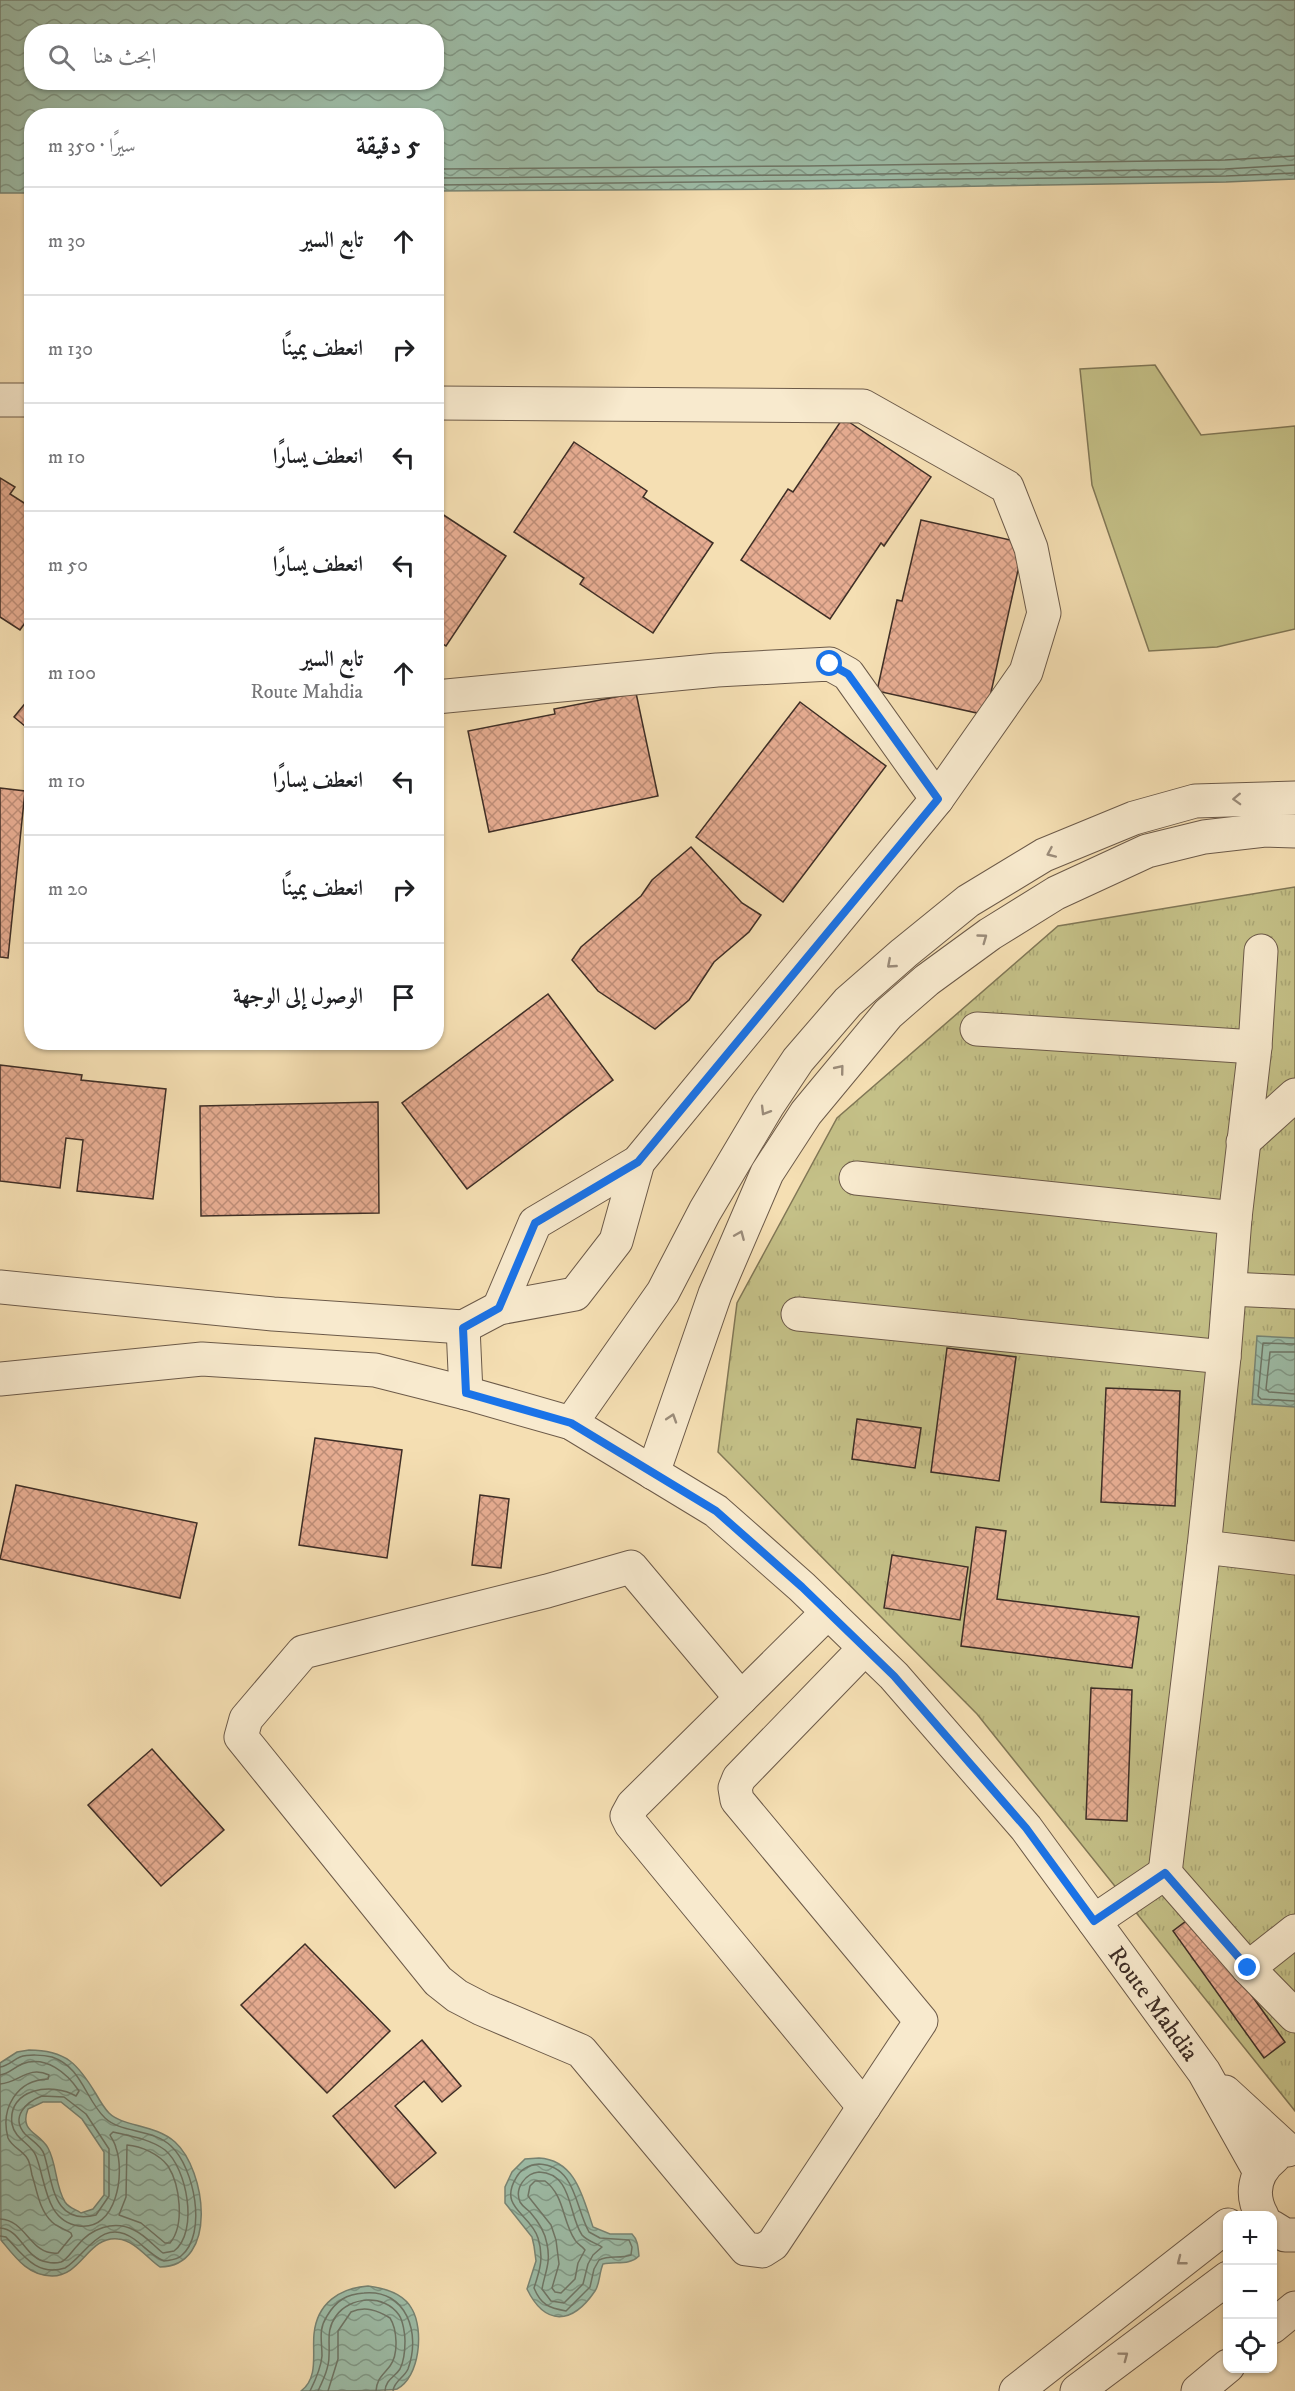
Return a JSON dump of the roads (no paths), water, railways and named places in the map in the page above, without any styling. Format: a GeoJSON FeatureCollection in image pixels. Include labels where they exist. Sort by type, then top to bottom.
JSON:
{"type":"FeatureCollection","features":[{"type":"Feature","properties":{"kind":"street"},"geometry":{"type":"LineString","coordinates":[[0,400],[24,400]]}},
{"type":"Feature","properties":{"kind":"street"},"geometry":{"type":"LineString","coordinates":[[444,403],[863,406],[1007,487],[1031,548],[1044,613],[1026,672],[938,799],[638,1162],[535,1223],[499,1308]]}},
{"type":"Feature","properties":{"kind":"street"},"geometry":{"type":"LineString","coordinates":[[444,696],[717,670],[830,664],[848,674],[938,799]]}},
{"type":"Feature","properties":{"kind":"street"},"geometry":{"type":"LineString","coordinates":[[571,1423],[663,1292],[705,1211],[768,1105],[798,1060],[848,1002],[904,953],[968,901],[1044,855],[1134,818],[1195,801],[1295,798]]}},
{"type":"Feature","properties":{"kind":"street"},"geometry":{"type":"LineString","coordinates":[[653,1473],[715,1294],[767,1173],[806,1113],[888,1014],[936,973],[1008,922],[1056,892],[1148,851],[1204,837],[1265,830],[1295,831]]}},
{"type":"Feature","properties":{"kind":"street"},"geometry":{"type":"LineString","coordinates":[[1261,951],[1255,1047],[1235,1218],[1224,1357],[1165,1873],[1248,1968],[1295,2016]]}},
{"type":"Feature","properties":{"kind":"street"},"geometry":{"type":"LineString","coordinates":[[977,1029],[1255,1047]]}},
{"type":"Feature","properties":{"kind":"street"},"geometry":{"type":"LineString","coordinates":[[1243,1142],[1295,1095]]}},
{"type":"Feature","properties":{"kind":"street"},"geometry":{"type":"LineString","coordinates":[[0,1287],[273,1314],[463,1328],[499,1308],[575,1294],[616,1241],[638,1162]]}},
{"type":"Feature","properties":{"kind":"street"},"geometry":{"type":"LineString","coordinates":[[856,1178],[1235,1218]]}},
{"type":"Feature","properties":{"kind":"street"},"geometry":{"type":"LineString","coordinates":[[1230,1289],[1295,1292]]}},
{"type":"Feature","properties":{"kind":"street"},"geometry":{"type":"LineString","coordinates":[[798,1314],[1224,1357]]}},
{"type":"Feature","properties":{"kind":"street"},"geometry":{"type":"LineString","coordinates":[[463,1328],[466,1393]]}},
{"type":"Feature","properties":{"kind":"street","name":"Route Mahdia"},"geometry":{"type":"LineString","coordinates":[[0,1380],[202,1359],[375,1370],[571,1423],[716,1511],[828,1612],[894,1676],[1026,1828],[1204,2072],[1292,2151]]}},
{"type":"Feature","properties":{"kind":"street"},"geometry":{"type":"LineString","coordinates":[[1204,1547],[1295,1558]]}},
{"type":"Feature","properties":{"kind":"street"},"geometry":{"type":"LineString","coordinates":[[741,1698],[631,1566],[547,1591],[303,1652],[246,1719],[242,1737],[438,1981],[457,1996],[482,2009],[580,2051],[746,2249],[762,2251],[773,2244],[921,2021],[737,1800],[735,1788],[740,1778],[865,1648]]}},
{"type":"Feature","properties":{"kind":"street"},"geometry":{"type":"LineString","coordinates":[[828,1612],[633,1805],[627,1816],[631,1824],[864,2107]]}},
{"type":"Feature","properties":{"kind":"street"},"geometry":{"type":"LineString","coordinates":[[1094,1921],[1165,1873]]}},
{"type":"Feature","properties":{"kind":"street"},"geometry":{"type":"LineString","coordinates":[[1248,1968],[1295,1931]]}},
{"type":"Feature","properties":{"kind":"street","name":"Route Mahdia"},"geometry":{"type":"LineString","coordinates":[[1204,2072],[1265,2211]]}},
{"type":"Feature","properties":{"kind":"street"},"geometry":{"type":"LineString","coordinates":[[1268,2211],[1272,2158],[1292,2151]]}},
{"type":"Feature","properties":{"kind":"street"},"geometry":{"type":"LineString","coordinates":[[1016,2391],[1223,2228]]}},
{"type":"Feature","properties":{"kind":"street"},"geometry":{"type":"LineString","coordinates":[[1077,2391],[1223,2281]]}},
{"type":"Feature","properties":{"kind":"street"},"geometry":{"type":"LineString","coordinates":[[1277,2324],[1295,2308]]}},
{"type":"Feature","properties":{"kind":"street"},"geometry":{"type":"LineString","coordinates":[[1198,2391],[1223,2369]]}},
{"type":"Feature","properties":{"kind":"water"},"geometry":{"type":"Polygon","coordinates":[[[0,0],[1295,0],[1295,179],[808,189],[444,191],[444,108],[24,108],[24,193],[0,193],[0,0]]]}},
{"type":"Feature","properties":{"kind":"water"},"geometry":{"type":"Polygon","coordinates":[[[1257,1336],[1295,1338],[1295,1407],[1252,1404],[1257,1336]]]}},
{"type":"Feature","properties":{"kind":"water"},"geometry":{"type":"Polygon","coordinates":[[[42,2051],[62,2056],[83,2074],[102,2104],[115,2118],[167,2136],[186,2155],[194,2173],[201,2215],[199,2234],[192,2251],[179,2262],[160,2267],[130,2243],[118,2239],[99,2244],[71,2270],[52,2276],[43,2275],[23,2264],[1,2240],[0,2063],[17,2052],[42,2051]],[[43,2102],[28,2109],[26,2123],[48,2148],[59,2189],[65,2202],[81,2213],[93,2209],[104,2195],[104,2152],[82,2119],[61,2102],[43,2102]]]}},
{"type":"Feature","properties":{"kind":"water"},"geometry":{"type":"Polygon","coordinates":[[[525,2159],[552,2160],[570,2173],[581,2193],[593,2227],[610,2234],[632,2234],[637,2241],[639,2256],[622,2263],[603,2264],[597,2288],[586,2302],[568,2315],[559,2317],[542,2310],[527,2289],[536,2261],[532,2237],[505,2203],[505,2187],[512,2172],[525,2159]]]}},
{"type":"Feature","properties":{"kind":"water"},"geometry":{"type":"Polygon","coordinates":[[[368,2286],[393,2293],[404,2299],[412,2309],[416,2318],[419,2340],[411,2374],[397,2389],[301,2391],[307,2386],[312,2372],[316,2323],[325,2306],[339,2294],[368,2286]]]}}]}
